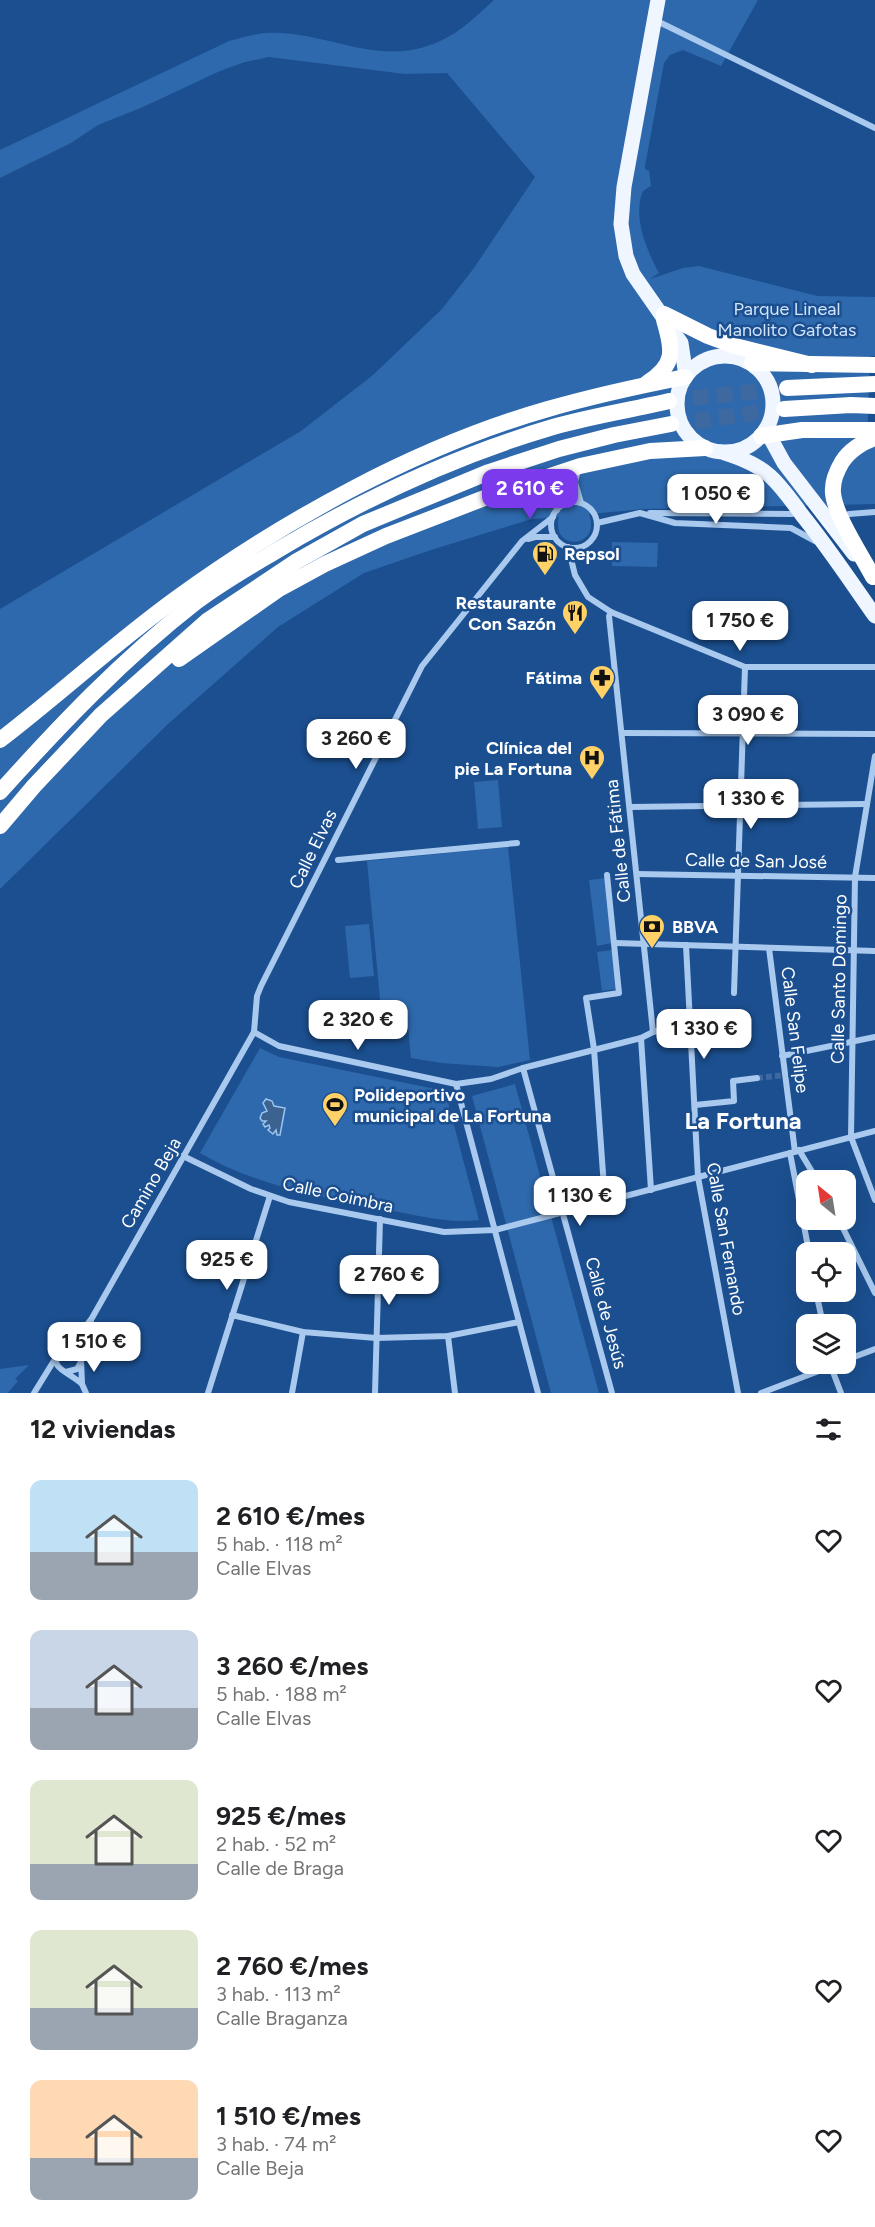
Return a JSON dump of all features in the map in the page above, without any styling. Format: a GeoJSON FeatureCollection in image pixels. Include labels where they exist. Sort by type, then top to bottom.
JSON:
{"type":"FeatureCollection","features":[{"type":"Feature","properties":{"kind":"highway"},"geometry":{"type":"LineString","coordinates":[[664,317],[735,346],[812,365]]}},
{"type":"Feature","properties":{"kind":"highway"},"geometry":{"type":"LineString","coordinates":[[644,385],[663,372],[670,360],[671,343],[664,317]]}},
{"type":"Feature","properties":{"kind":"highway"},"geometry":{"type":"LineString","coordinates":[[752,363],[875,365]]}},
{"type":"Feature","properties":{"kind":"highway"},"geometry":{"type":"LineString","coordinates":[[24,722],[137,627],[226,563],[276,531],[420,456],[482,431],[546,409],[686,377]]}},
{"type":"Feature","properties":{"kind":"highway"},"geometry":{"type":"LineString","coordinates":[[787,388],[875,384]]}},
{"type":"Feature","properties":{"kind":"highway"},"geometry":{"type":"LineString","coordinates":[[0,792],[86,699],[137,651],[196,602],[224,582],[334,516],[453,461],[555,426],[669,401]]}},
{"type":"Feature","properties":{"kind":"highway"},"geometry":{"type":"LineString","coordinates":[[784,409],[850,405],[875,406]]}},
{"type":"Feature","properties":{"kind":"highway"},"geometry":{"type":"LineString","coordinates":[[0,826],[101,715],[207,621],[297,561],[363,524],[489,472],[549,452],[614,435],[671,424]]}},
{"type":"Feature","properties":{"kind":"highway"},"geometry":{"type":"LineString","coordinates":[[765,434],[802,430],[875,429]]}},
{"type":"Feature","properties":{"kind":"highway"},"geometry":{"type":"LineString","coordinates":[[874,579],[839,513],[833,491],[834,479],[845,457],[863,443],[875,438]]}},
{"type":"Feature","properties":{"kind":"highway"},"geometry":{"type":"LineString","coordinates":[[101,715],[128,702],[190,651],[279,589],[325,564],[386,536],[534,480],[580,466],[650,451],[705,448]]}},
{"type":"Feature","properties":{"kind":"highway"},"geometry":{"type":"LineString","coordinates":[[0,740],[66,694],[154,624],[196,602]]}},
{"type":"Feature","properties":{"kind":"main road"},"geometry":{"type":"LineString","coordinates":[[658,0],[624,187],[621,224],[626,256],[633,274],[681,343],[686,377]]}},
{"type":"Feature","properties":{"kind":"main road"},"geometry":{"type":"LineString","coordinates":[[664,317],[732,356],[752,363],[765,376],[772,392],[773,410],[765,434],[746,447],[722,452]]}},
{"type":"Feature","properties":{"kind":"main road"},"geometry":{"type":"LineString","coordinates":[[732,356],[718,356],[705,360],[693,368],[686,377],[678,395],[679,416],[688,435],[705,448],[741,458],[769,475],[814,530],[873,615]]}},
{"type":"Feature","properties":{"kind":"main road"},"geometry":{"type":"LineString","coordinates":[[765,434],[784,463],[874,579]]}},
{"type":"Feature","properties":{"kind":"street"},"geometry":{"type":"LineString","coordinates":[[654,20],[875,128]]}},
{"type":"Feature","properties":{"kind":"street"},"geometry":{"type":"LineString","coordinates":[[580,466],[574,482],[581,503]]}},
{"type":"Feature","properties":{"kind":"street"},"geometry":{"type":"LineString","coordinates":[[534,480],[551,488],[556,496],[556,510],[551,527],[561,544],[575,548],[589,543],[594,537],[597,523],[592,510],[581,503],[568,503],[556,510]]}},
{"type":"Feature","properties":{"kind":"street"},"geometry":{"type":"LineString","coordinates":[[849,514],[875,512]]}},
{"type":"Feature","properties":{"kind":"street"},"geometry":{"type":"LineString","coordinates":[[640,513],[675,523],[771,525],[791,528],[813,538],[842,570]]}},
{"type":"Feature","properties":{"kind":"street"},"geometry":{"type":"LineString","coordinates":[[597,523],[640,513],[792,514]]}},
{"type":"Feature","properties":{"kind":"street","name":"Calle Elvas"},"geometry":{"type":"LineString","coordinates":[[254,1032],[257,996],[261,986],[422,666],[522,541],[553,517]]}},
{"type":"Feature","properties":{"kind":"street"},"geometry":{"type":"LineString","coordinates":[[522,541],[535,537],[555,537]]}},
{"type":"Feature","properties":{"kind":"street"},"geometry":{"type":"LineString","coordinates":[[568,547],[575,575],[588,597],[611,612],[745,667],[875,667]]}},
{"type":"Feature","properties":{"kind":"street","name":"Calle de Fátima"},"geometry":{"type":"LineString","coordinates":[[611,612],[609,616],[653,1032]]}},
{"type":"Feature","properties":{"kind":"street"},"geometry":{"type":"LineString","coordinates":[[734,993],[745,667]]}},
{"type":"Feature","properties":{"kind":"street"},"geometry":{"type":"LineString","coordinates":[[622,733],[875,734]]}},
{"type":"Feature","properties":{"kind":"street","name":"Calle Santo Domingo"},"geometry":{"type":"LineString","coordinates":[[875,756],[855,877],[851,1137],[875,1200]]}},
{"type":"Feature","properties":{"kind":"street"},"geometry":{"type":"LineString","coordinates":[[630,807],[867,804]]}},
{"type":"Feature","properties":{"kind":"street"},"geometry":{"type":"LineString","coordinates":[[338,860],[518,843]]}},
{"type":"Feature","properties":{"kind":"street","name":"Calle de San José"},"geometry":{"type":"LineString","coordinates":[[637,874],[875,878]]}},
{"type":"Feature","properties":{"kind":"street"},"geometry":{"type":"LineString","coordinates":[[605,1201],[594,1049],[586,998],[619,993],[607,875]]}},
{"type":"Feature","properties":{"kind":"street"},"geometry":{"type":"LineString","coordinates":[[615,943],[875,951]]}},
{"type":"Feature","properties":{"kind":"street","name":"Calle San Fernando"},"geometry":{"type":"LineString","coordinates":[[686,945],[699,1177],[738,1393]]}},
{"type":"Feature","properties":{"kind":"street","name":"Calle San Felipe"},"geometry":{"type":"LineString","coordinates":[[769,948],[808,1242]]}},
{"type":"Feature","properties":{"kind":"street"},"geometry":{"type":"LineString","coordinates":[[254,1032],[279,1046],[456,1084],[491,1079],[523,1068],[641,1038],[653,1032],[690,1022]]}},
{"type":"Feature","properties":{"kind":"street","name":"Camino Beja"},"geometry":{"type":"LineString","coordinates":[[70,1347],[92,1318],[254,1032]]}},
{"type":"Feature","properties":{"kind":"street"},"geometry":{"type":"LineString","coordinates":[[782,1056],[875,1037]]}},
{"type":"Feature","properties":{"kind":"street"},"geometry":{"type":"LineString","coordinates":[[641,1038],[651,1190]]}},
{"type":"Feature","properties":{"kind":"street","name":"Calle de Jesús"},"geometry":{"type":"LineString","coordinates":[[523,1068],[612,1393]]}},
{"type":"Feature","properties":{"kind":"street"},"geometry":{"type":"LineString","coordinates":[[695,1105],[734,1101],[733,1081],[757,1078]]}},
{"type":"Feature","properties":{"kind":"street"},"geometry":{"type":"LineString","coordinates":[[456,1084],[538,1393]]}},
{"type":"Feature","properties":{"kind":"street","name":"Calle Coimbra"},"geometry":{"type":"LineString","coordinates":[[183,1156],[270,1196],[444,1232],[495,1230],[875,1131]]}},
{"type":"Feature","properties":{"kind":"street"},"geometry":{"type":"LineString","coordinates":[[795,1152],[809,1170]]}},
{"type":"Feature","properties":{"kind":"street"},"geometry":{"type":"LineString","coordinates":[[208,1393],[270,1196]]}},
{"type":"Feature","properties":{"kind":"street"},"geometry":{"type":"LineString","coordinates":[[375,1393],[380,1219]]}},
{"type":"Feature","properties":{"kind":"street"},"geometry":{"type":"LineString","coordinates":[[844,1230],[875,1293]]}},
{"type":"Feature","properties":{"kind":"street"},"geometry":{"type":"LineString","coordinates":[[232,1315],[303,1332],[376,1338],[448,1336],[519,1322]]}},
{"type":"Feature","properties":{"kind":"street"},"geometry":{"type":"LineString","coordinates":[[66,1372],[77,1369],[92,1318]]}},
{"type":"Feature","properties":{"kind":"street"},"geometry":{"type":"LineString","coordinates":[[292,1393],[303,1332]]}},
{"type":"Feature","properties":{"kind":"street"},"geometry":{"type":"LineString","coordinates":[[448,1336],[455,1393]]}},
{"type":"Feature","properties":{"kind":"street"},"geometry":{"type":"LineString","coordinates":[[34,1393],[60,1350],[70,1347],[77,1350],[81,1359],[82,1384]]}},
{"type":"Feature","properties":{"kind":"street"},"geometry":{"type":"LineString","coordinates":[[856,1356],[875,1349]]}},
{"type":"Feature","properties":{"kind":"street"},"geometry":{"type":"LineString","coordinates":[[56,1358],[58,1367],[75,1376],[86,1393]]}},
{"type":"Feature","properties":{"kind":"street"},"geometry":{"type":"LineString","coordinates":[[761,1393],[808,1374]]}},
{"type":"Feature","properties":{"kind":"street"},"geometry":{"type":"LineString","coordinates":[[836,1374],[841,1393]]}},
{"type":"Feature","properties":{"kind":"green space","name":"Parque Lineal Manolito Gafotas"},"geometry":{"type":"Polygon","coordinates":[[[494,0],[758,0],[721,66],[683,50],[670,55],[664,63],[645,166],[645,169],[649,171],[651,186],[643,191],[639,211],[642,233],[659,273],[650,279],[683,268],[699,266],[817,296],[875,297],[875,356],[870,356],[867,446],[875,444],[875,504],[645,509],[589,514],[591,526],[589,534],[583,540],[576,542],[568,541],[562,536],[558,528],[559,517],[532,519],[364,573],[278,627],[168,724],[0,889],[0,609],[301,431],[373,375],[442,309],[474,268],[535,177],[447,73],[405,74],[269,57],[220,71],[98,125],[71,143],[0,178],[0,150],[229,41],[265,33],[287,33],[374,50],[417,49],[455,33],[494,0]]]}},
{"type":"Feature","properties":{"kind":"green space"},"geometry":{"type":"Polygon","coordinates":[[[612,542],[658,543],[657,567],[612,566],[612,542]]]}},
{"type":"Feature","properties":{"kind":"green space"},"geometry":{"type":"Polygon","coordinates":[[[498,780],[502,827],[478,829],[474,782],[498,780]]]}},
{"type":"Feature","properties":{"kind":"green space","name":"Polideportivo municipal de La Fortuna"},"geometry":{"type":"Polygon","coordinates":[[[508,847],[530,1060],[498,1067],[441,1063],[411,1058],[408,1026],[382,1020],[367,861],[508,847]]]}},
{"type":"Feature","properties":{"kind":"green space"},"geometry":{"type":"Polygon","coordinates":[[[606,878],[612,943],[597,946],[589,880],[606,878]]]}},
{"type":"Feature","properties":{"kind":"green space"},"geometry":{"type":"Polygon","coordinates":[[[369,924],[374,976],[350,978],[345,926],[369,924]]]}},
{"type":"Feature","properties":{"kind":"green space"},"geometry":{"type":"Polygon","coordinates":[[[612,950],[617,989],[602,991],[597,952],[612,950]]]}},
{"type":"Feature","properties":{"kind":"green space","name":"Polideportivo municipal de La Fortuna"},"geometry":{"type":"Polygon","coordinates":[[[260,1048],[279,1057],[445,1091],[479,1220],[455,1221],[431,1218],[313,1195],[244,1174],[200,1153],[260,1048]]]}},
{"type":"Feature","properties":{"kind":"green space"},"geometry":{"type":"Polygon","coordinates":[[[515,1084],[599,1393],[551,1393],[472,1096],[515,1084]]]}},
{"type":"Feature","properties":{"kind":"green space"},"geometry":{"type":"Polygon","coordinates":[[[29,1365],[15,1379],[18,1381],[8,1393],[0,1393],[0,1369],[29,1365]]]}},
{"type":"Feature","properties":{"kind":"shaded area"},"geometry":{"type":"Polygon","coordinates":[[[266,1099],[272,1101],[274,1106],[285,1108],[280,1135],[277,1135],[276,1130],[273,1134],[268,1130],[269,1125],[265,1127],[263,1124],[266,1121],[260,1118],[262,1113],[267,1111],[263,1103],[266,1099]]]}},
{"type":"Feature","properties":{"kind":"tunnel"},"geometry":{"type":"LineString","coordinates":[[669,401],[787,388]]}},
{"type":"Feature","properties":{"kind":"tunnel"},"geometry":{"type":"LineString","coordinates":[[671,424],[784,409]]}},
{"type":"Feature","properties":{"kind":"tunnel"},"geometry":{"type":"LineString","coordinates":[[757,1078],[785,1075]]}},
{"type":"Feature","properties":{"kind":"place","name":"Repsol"},"geometry":{"type":"Point","coordinates":[545,577]}},
{"type":"Feature","properties":{"kind":"place","name":"Restaurante Con Sazón"},"geometry":{"type":"Point","coordinates":[575,636]}},
{"type":"Feature","properties":{"kind":"place","name":"Fátima"},"geometry":{"type":"Point","coordinates":[602,701]}},
{"type":"Feature","properties":{"kind":"place","name":"Clínica del pie La Fortuna"},"geometry":{"type":"Point","coordinates":[592,781]}},
{"type":"Feature","properties":{"kind":"place","name":"BBVA"},"geometry":{"type":"Point","coordinates":[652,950]}},
{"type":"Feature","properties":{"kind":"place","name":"Polideportivo municipal de La Fortuna"},"geometry":{"type":"Point","coordinates":[335,1128]}},
{"type":"Feature","properties":{"kind":"district","name":"La Fortuna"},"geometry":{"type":"Point","coordinates":[743,1120]}}]}
